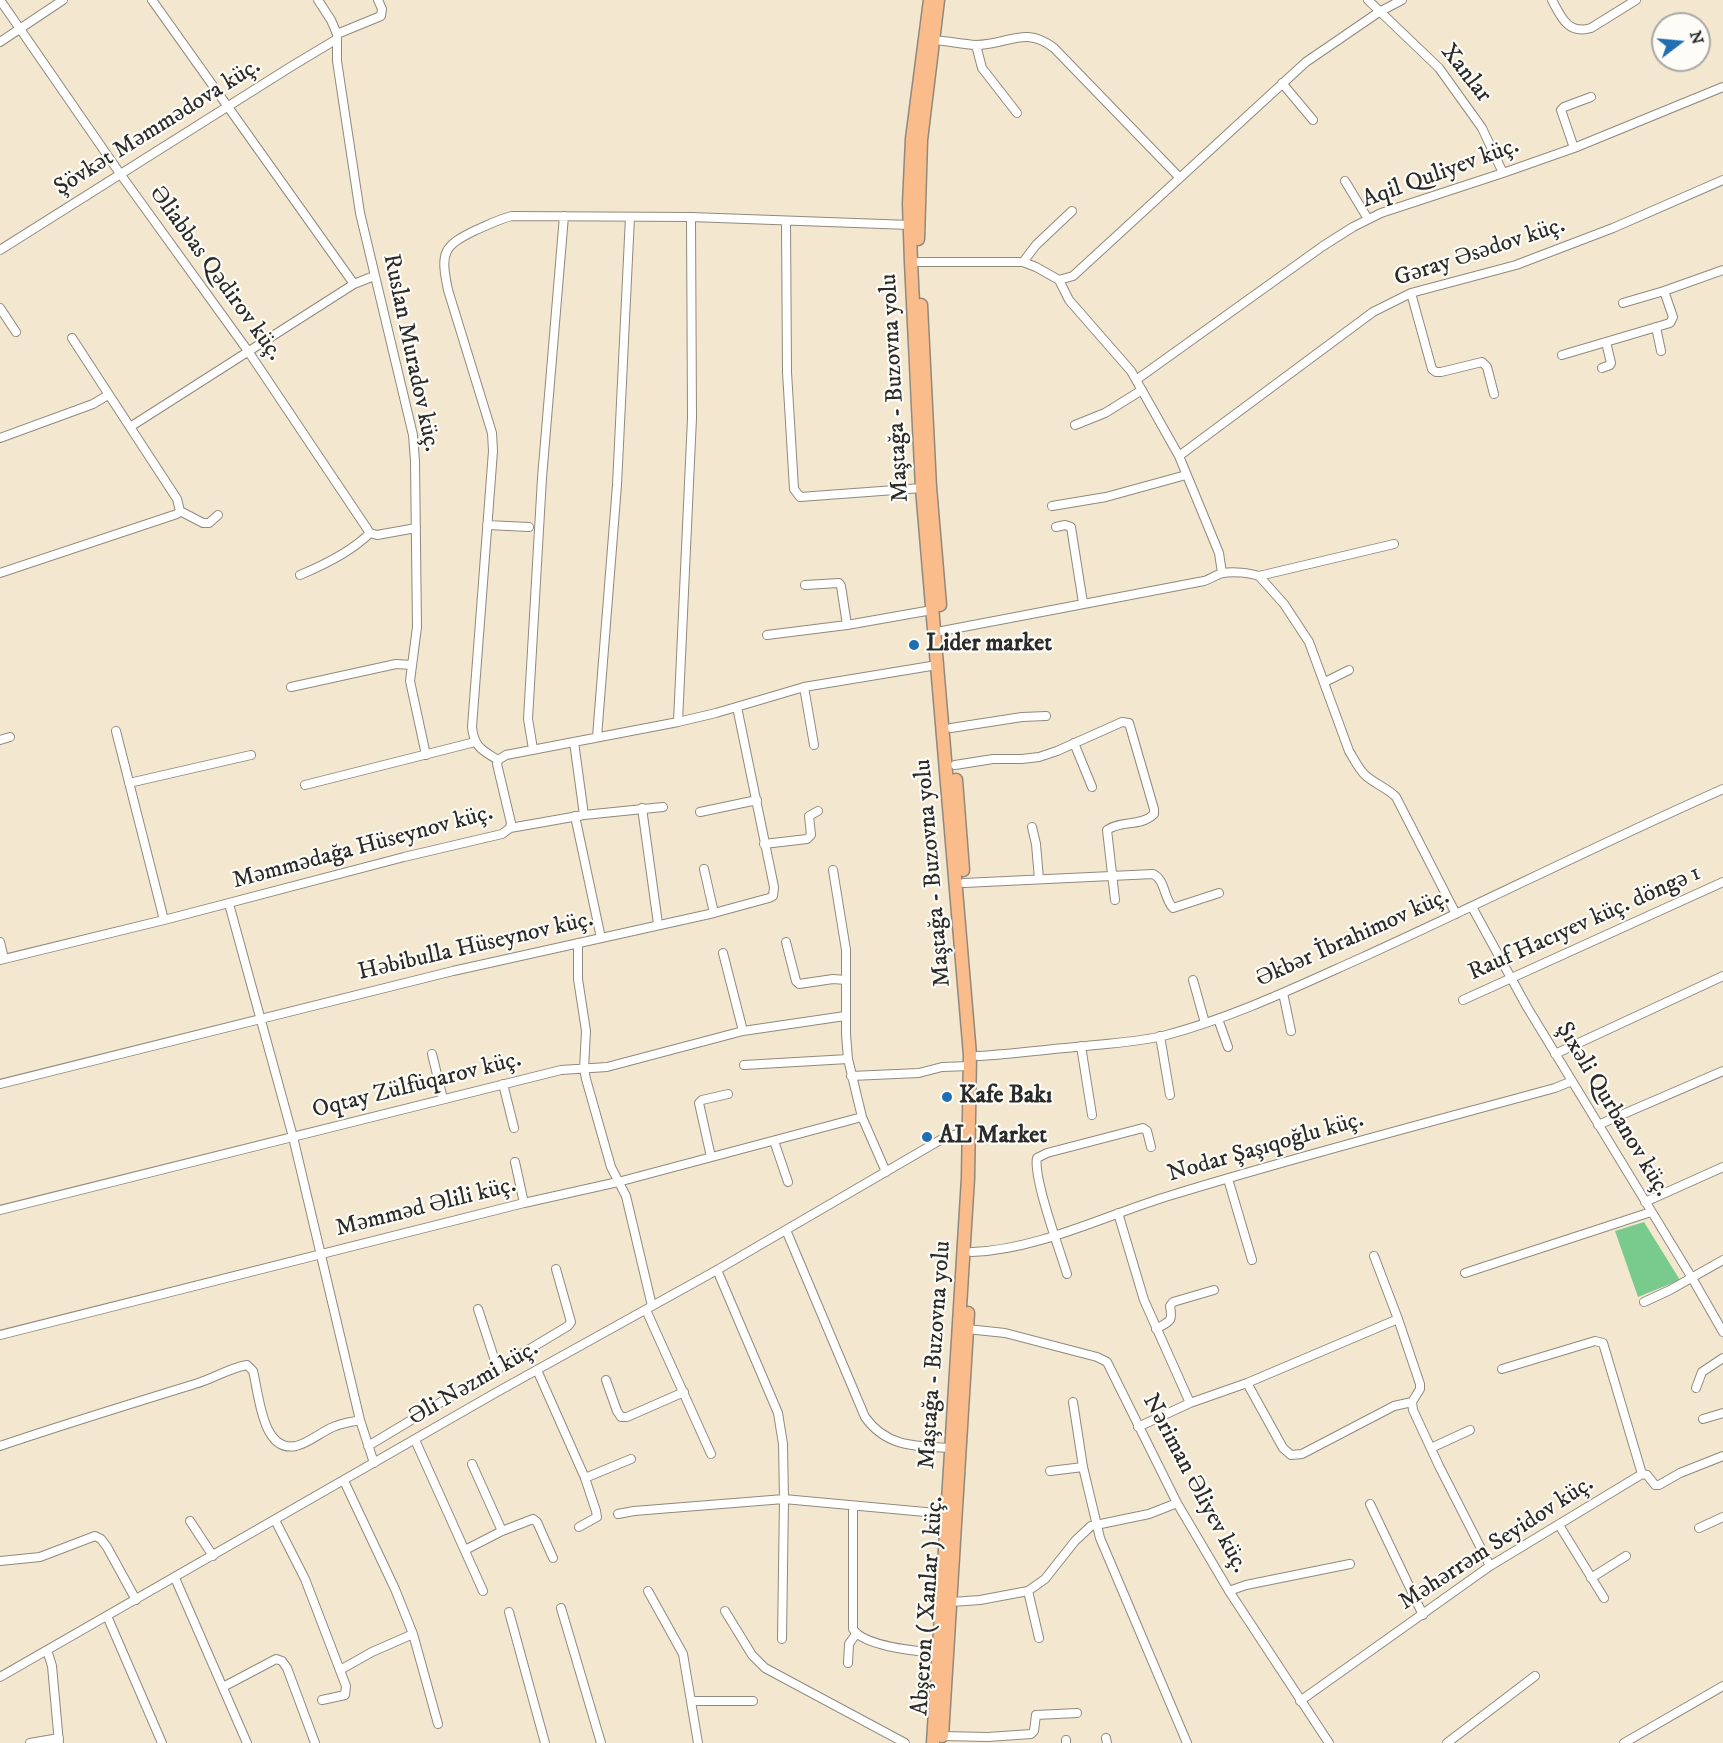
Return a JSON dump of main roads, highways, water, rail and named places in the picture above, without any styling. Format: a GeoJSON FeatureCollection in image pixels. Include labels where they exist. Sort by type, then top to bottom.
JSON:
{"type":"FeatureCollection","features":[{"type":"Feature","properties":{"kind":"main road","name":"Maştağa - Buzovna yolu"},"geometry":{"type":"LineString","coordinates":[[930,0],[912,139],[922,488],[974,1061],[973,1135],[938,1653],[939,1741]]}},
{"type":"Feature","properties":{"kind":"main road"},"geometry":{"type":"LineString","coordinates":[[938,0],[921,140],[914,225],[919,262],[930,487],[955,765],[974,1061]]}},
{"type":"Feature","properties":{"kind":"main road","name":"Abşeron ( Xanlar ) küç."},"geometry":{"type":"LineString","coordinates":[[939,1741],[951,1602],[972,1252],[973,1135]]}},
{"type":"Feature","properties":{"kind":"place","name":"Lider market"},"geometry":{"type":"Point","coordinates":[914,645]}},
{"type":"Feature","properties":{"kind":"place","name":"Kafe Bakı"},"geometry":{"type":"Point","coordinates":[947,1097]}},
{"type":"Feature","properties":{"kind":"place","name":"AL Market"},"geometry":{"type":"Point","coordinates":[927,1137]}}]}
